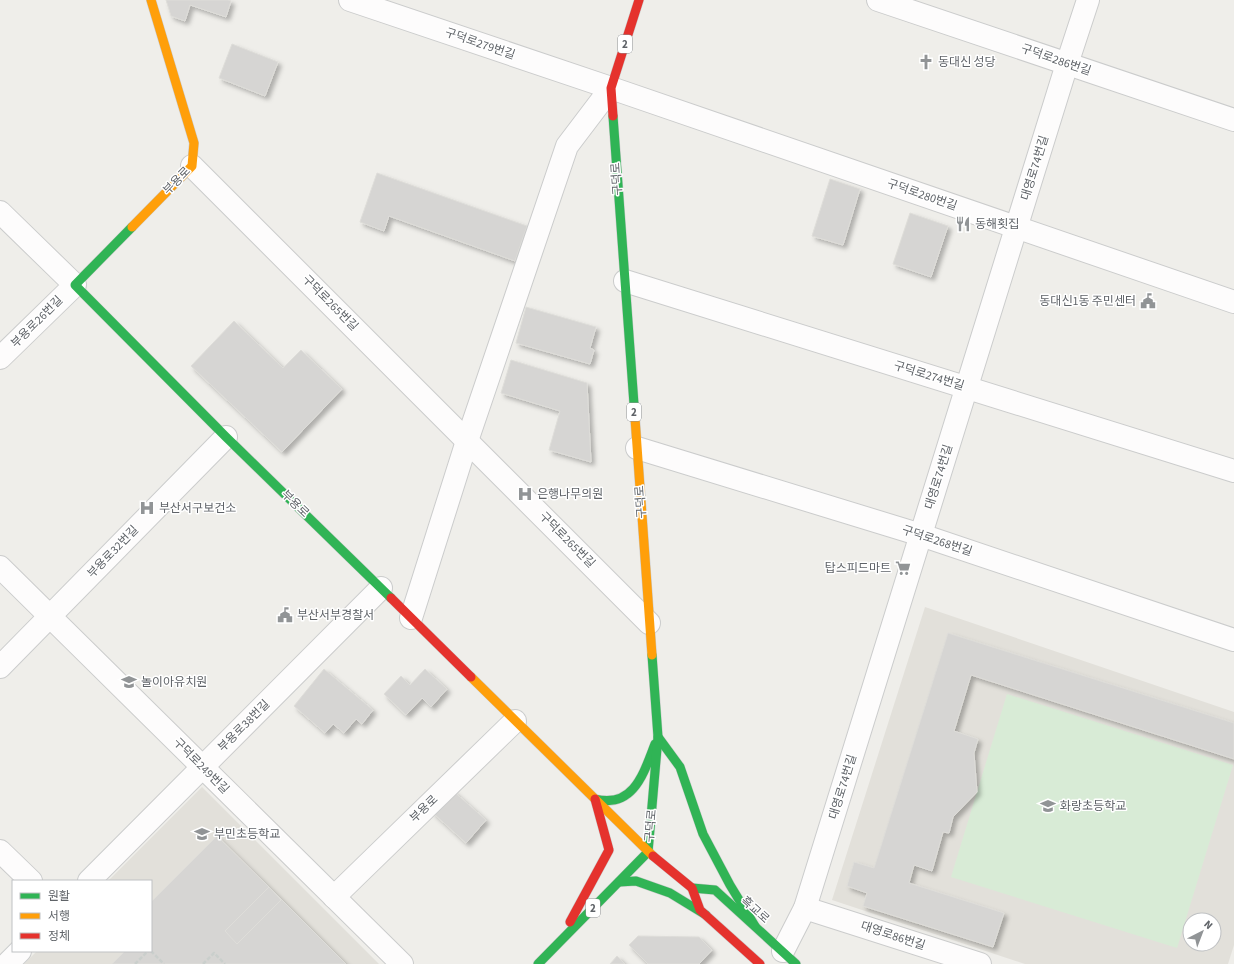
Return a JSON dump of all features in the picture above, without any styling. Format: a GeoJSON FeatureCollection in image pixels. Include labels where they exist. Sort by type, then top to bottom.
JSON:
{"type":"FeatureCollection","features":[{"type":"Feature","properties":{"kind":"main road","name":"부용로"},"geometry":{"type":"LineString","coordinates":[[151,0],[194,143],[192,166],[74,285],[648,852]]}},
{"type":"Feature","properties":{"kind":"main road","name":"구덕로"},"geometry":{"type":"LineString","coordinates":[[538,964],[648,852],[658,737],[611,88],[639,0]]}},
{"type":"Feature","properties":{"kind":"main road"},"geometry":{"type":"LineString","coordinates":[[558,943],[609,850],[594,799],[609,802],[626,797],[640,783],[658,737]]}},
{"type":"Feature","properties":{"kind":"main road"},"geometry":{"type":"LineString","coordinates":[[658,737],[680,768],[703,834],[730,885],[755,926]]}},
{"type":"Feature","properties":{"kind":"main road"},"geometry":{"type":"LineString","coordinates":[[648,852],[692,888],[700,910],[760,964]]}},
{"type":"Feature","properties":{"kind":"main road"},"geometry":{"type":"LineString","coordinates":[[619,882],[636,881],[670,893],[708,917]]}},
{"type":"Feature","properties":{"kind":"main road","name":"흑교로"},"geometry":{"type":"LineString","coordinates":[[692,888],[715,890],[789,958]]}},
{"type":"Feature","properties":{"kind":"street","name":"구덕로279번길"},"geometry":{"type":"LineString","coordinates":[[350,0],[611,88]]}},
{"type":"Feature","properties":{"kind":"street","name":"구덕로286번길"},"geometry":{"type":"LineString","coordinates":[[878,0],[1234,120]]}},
{"type":"Feature","properties":{"kind":"street","name":"대영로74번길"},"geometry":{"type":"LineString","coordinates":[[789,958],[1088,0]]}},
{"type":"Feature","properties":{"kind":"street","name":"구덕로280번길"},"geometry":{"type":"LineString","coordinates":[[611,88],[1234,302]]}},
{"type":"Feature","properties":{"kind":"street"},"geometry":{"type":"LineString","coordinates":[[411,618],[467,440],[567,146],[611,88]]}},
{"type":"Feature","properties":{"kind":"street","name":"구덕로265번길"},"geometry":{"type":"LineString","coordinates":[[192,166],[650,623]]}},
{"type":"Feature","properties":{"kind":"street","name":"부용로"},"geometry":{"type":"LineString","coordinates":[[0,212],[74,285]]}},
{"type":"Feature","properties":{"kind":"street","name":"구덕로274번길"},"geometry":{"type":"LineString","coordinates":[[625,281],[1234,471]]}},
{"type":"Feature","properties":{"kind":"street","name":"부용로26번길"},"geometry":{"type":"LineString","coordinates":[[0,358],[74,285]]}},
{"type":"Feature","properties":{"kind":"street","name":"부용로32번길"},"geometry":{"type":"LineString","coordinates":[[0,667],[226,436]]}},
{"type":"Feature","properties":{"kind":"street","name":"구덕로268번길"},"geometry":{"type":"LineString","coordinates":[[637,448],[921,535],[1234,640]]}},
{"type":"Feature","properties":{"kind":"street","name":"구덕로249번길"},"geometry":{"type":"LineString","coordinates":[[0,567],[402,964]]}},
{"type":"Feature","properties":{"kind":"street","name":"부용로38번길"},"geometry":{"type":"LineString","coordinates":[[90,880],[381,588]]}},
{"type":"Feature","properties":{"kind":"street","name":"부용로"},"geometry":{"type":"LineString","coordinates":[[334,896],[515,721]]}},
{"type":"Feature","properties":{"kind":"street"},"geometry":{"type":"LineString","coordinates":[[0,851],[30,880]]}},
{"type":"Feature","properties":{"kind":"street","name":"대영로86번길"},"geometry":{"type":"LineString","coordinates":[[805,908],[980,964]]}},
{"type":"Feature","properties":{"kind":"street"},"geometry":{"type":"LineString","coordinates":[[7,964],[19,952]]}},
{"type":"Feature","properties":{"kind":"path"},"geometry":{"type":"LineString","coordinates":[[152,951],[164,964]]}},
{"type":"Feature","properties":{"kind":"path"},"geometry":{"type":"LineString","coordinates":[[135,964],[147,952]]}},
{"type":"Feature","properties":{"kind":"path"},"geometry":{"type":"LineString","coordinates":[[203,964],[214,953],[225,964]]}},
{"type":"Feature","properties":{"kind":"shaded area","name":"화랑초등학교"},"geometry":{"type":"Polygon","coordinates":[[[925,607],[1234,712],[1234,945],[1228,964],[1025,964],[832,900],[925,607]]]}},
{"type":"Feature","properties":{"kind":"shaded area","name":"부민초등학교"},"geometry":{"type":"Polygon","coordinates":[[[202,787],[379,964],[24,964],[36,952],[152,952],[152,880],[109,880],[202,787]]]}},
{"type":"Feature","properties":{"kind":"green space"},"geometry":{"type":"Polygon","coordinates":[[[1007,694],[1233,765],[1188,912],[1182,912],[1182,932],[1177,948],[951,877],[1007,694]]]}},
{"type":"Feature","properties":{"kind":"building"},"geometry":{"type":"Polygon","coordinates":[[[166,0],[231,1],[226,17],[190,5],[185,21],[171,16],[166,0]]]}},
{"type":"Feature","properties":{"kind":"building"},"geometry":{"type":"Polygon","coordinates":[[[232,44],[278,62],[265,96],[219,78],[232,44]]]}},
{"type":"Feature","properties":{"kind":"building"},"geometry":{"type":"Polygon","coordinates":[[[377,173],[527,226],[515,261],[389,216],[384,231],[360,222],[377,173]]]}},
{"type":"Feature","properties":{"kind":"building"},"geometry":{"type":"Polygon","coordinates":[[[830,179],[860,189],[843,245],[812,236],[830,179]]]}},
{"type":"Feature","properties":{"kind":"building"},"geometry":{"type":"Polygon","coordinates":[[[910,213],[948,226],[931,277],[893,264],[910,213]]]}},
{"type":"Feature","properties":{"kind":"building"},"geometry":{"type":"Polygon","coordinates":[[[526,307],[596,327],[590,348],[594,350],[590,364],[516,343],[526,307]]]}},
{"type":"Feature","properties":{"kind":"building"},"geometry":{"type":"Polygon","coordinates":[[[234,321],[283,368],[301,350],[342,389],[282,452],[191,366],[234,321]]]}},
{"type":"Feature","properties":{"kind":"building"},"geometry":{"type":"Polygon","coordinates":[[[511,360],[587,383],[591,462],[549,450],[560,411],[501,393],[511,360]]]}},
{"type":"Feature","properties":{"kind":"building"},"geometry":{"type":"Polygon","coordinates":[[[948,633],[1234,723],[1234,759],[971,675],[954,731],[978,739],[974,753],[977,792],[953,817],[949,833],[943,832],[932,871],[914,865],[909,883],[1004,913],[993,947],[863,906],[867,893],[847,886],[854,862],[874,868],[948,633]]]}},
{"type":"Feature","properties":{"kind":"building"},"geometry":{"type":"Polygon","coordinates":[[[324,669],[373,710],[362,724],[356,719],[344,733],[333,724],[325,733],[294,706],[324,669]]]}},
{"type":"Feature","properties":{"kind":"building"},"geometry":{"type":"Polygon","coordinates":[[[425,669],[447,689],[431,707],[422,698],[406,715],[384,694],[401,676],[410,685],[425,669]]]}},
{"type":"Feature","properties":{"kind":"building"},"geometry":{"type":"Polygon","coordinates":[[[452,790],[486,820],[466,843],[432,812],[452,790]]]}},
{"type":"Feature","properties":{"kind":"building"},"geometry":{"type":"Polygon","coordinates":[[[217,836],[346,964],[112,964],[124,952],[152,952],[152,901],[217,836]]]}},
{"type":"Feature","properties":{"kind":"building"},"geometry":{"type":"Polygon","coordinates":[[[269,887],[281,900],[237,944],[225,931],[269,887]]]}},
{"type":"Feature","properties":{"kind":"building"},"geometry":{"type":"Polygon","coordinates":[[[638,936],[699,937],[712,950],[699,964],[648,964],[629,945],[638,936]]]}},
{"type":"Feature","properties":{"kind":"building"},"geometry":{"type":"Polygon","coordinates":[[[617,956],[625,964],[610,964],[617,956]]]}},
{"type":"Feature","properties":{"kind":"traffic: fast"},"geometry":{"type":"LineString","coordinates":[[613,116],[635,418]]}},
{"type":"Feature","properties":{"kind":"traffic: fast"},"geometry":{"type":"LineString","coordinates":[[132,227],[75,285],[226,437],[391,598]]}},
{"type":"Feature","properties":{"kind":"traffic: fast"},"geometry":{"type":"LineString","coordinates":[[538,964],[648,852],[658,737],[652,655]]}},
{"type":"Feature","properties":{"kind":"traffic: fast"},"geometry":{"type":"LineString","coordinates":[[658,737],[680,767],[703,834],[730,885],[755,926]]}},
{"type":"Feature","properties":{"kind":"traffic: fast"},"geometry":{"type":"LineString","coordinates":[[595,799],[608,801],[619,799],[636,786],[655,744]]}},
{"type":"Feature","properties":{"kind":"traffic: fast"},"geometry":{"type":"LineString","coordinates":[[619,882],[636,881],[670,893],[706,915]]}},
{"type":"Feature","properties":{"kind":"traffic: fast"},"geometry":{"type":"LineString","coordinates":[[692,888],[715,890],[796,964]]}},
{"type":"Feature","properties":{"kind":"traffic: slow"},"geometry":{"type":"LineString","coordinates":[[132,227],[192,166],[194,143],[151,0]]}},
{"type":"Feature","properties":{"kind":"traffic: slow"},"geometry":{"type":"LineString","coordinates":[[635,418],[652,655]]}},
{"type":"Feature","properties":{"kind":"traffic: slow"},"geometry":{"type":"LineString","coordinates":[[471,677],[653,856]]}},
{"type":"Feature","properties":{"kind":"traffic: jam"},"geometry":{"type":"LineString","coordinates":[[613,116],[611,88],[639,0]]}},
{"type":"Feature","properties":{"kind":"traffic: jam"},"geometry":{"type":"LineString","coordinates":[[391,598],[471,677]]}},
{"type":"Feature","properties":{"kind":"traffic: jam"},"geometry":{"type":"LineString","coordinates":[[570,922],[609,850],[595,799]]}},
{"type":"Feature","properties":{"kind":"traffic: jam"},"geometry":{"type":"LineString","coordinates":[[653,856],[692,888],[700,910],[760,964]]}},
{"type":"Feature","properties":{"kind":"place","name":"동대신 성당"},"geometry":{"type":"Point","coordinates":[926,62]}},
{"type":"Feature","properties":{"kind":"place","name":"동해횟집"},"geometry":{"type":"Point","coordinates":[963,224]}},
{"type":"Feature","properties":{"kind":"place","name":"동대신1동 주민센터"},"geometry":{"type":"Point","coordinates":[1148,301]}},
{"type":"Feature","properties":{"kind":"place","name":"은행나무의원"},"geometry":{"type":"Point","coordinates":[525,494]}},
{"type":"Feature","properties":{"kind":"place","name":"부산서구보건소"},"geometry":{"type":"Point","coordinates":[147,508]}},
{"type":"Feature","properties":{"kind":"place","name":"탑스피드마트"},"geometry":{"type":"Point","coordinates":[903,568]}},
{"type":"Feature","properties":{"kind":"place","name":"부산서부경찰서"},"geometry":{"type":"Point","coordinates":[285,615]}},
{"type":"Feature","properties":{"kind":"place","name":"놀이아유치원"},"geometry":{"type":"Point","coordinates":[129,682]}},
{"type":"Feature","properties":{"kind":"place","name":"화랑초등학교"},"geometry":{"type":"Point","coordinates":[1048,806]}},
{"type":"Feature","properties":{"kind":"place","name":"부민초등학교"},"geometry":{"type":"Point","coordinates":[202,834]}}]}
